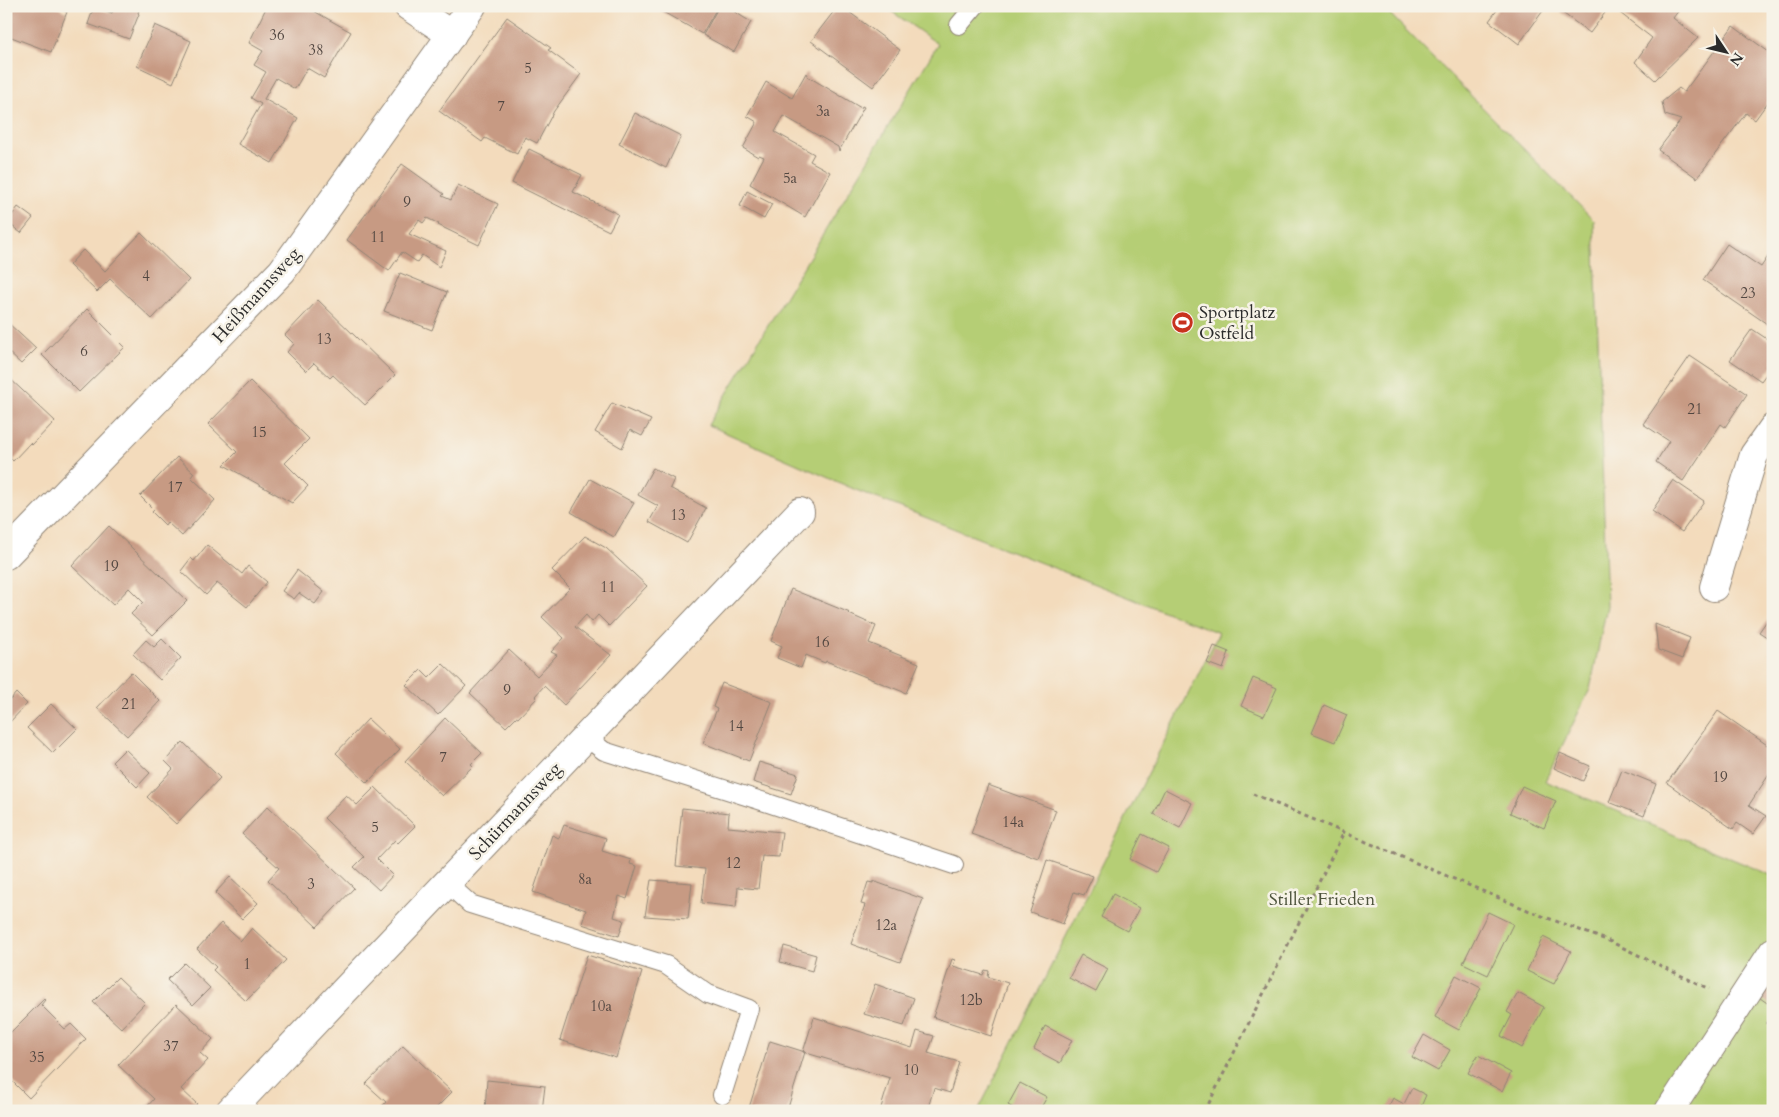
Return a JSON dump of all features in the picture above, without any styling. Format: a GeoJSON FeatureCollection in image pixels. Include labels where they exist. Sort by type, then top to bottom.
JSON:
{"type":"FeatureCollection","features":[{"type":"Feature","properties":{"kind":"street"},"geometry":{"type":"LineString","coordinates":[[408,6],[452,35]]}},
{"type":"Feature","properties":{"kind":"street","name":"Heißmannsweg"},"geometry":{"type":"LineString","coordinates":[[6,555],[282,271],[472,6]]}},
{"type":"Feature","properties":{"kind":"street"},"geometry":{"type":"LineString","coordinates":[[1714,587],[1754,454],[1773,428]]}},
{"type":"Feature","properties":{"kind":"street","name":"Schürmannsweg"},"geometry":{"type":"LineString","coordinates":[[230,1111],[800,512]]}},
{"type":"Feature","properties":{"kind":"street"},"geometry":{"type":"LineString","coordinates":[[1669,1111],[1773,952]]}},
{"type":"Feature","properties":{"kind":"lane"},"geometry":{"type":"LineString","coordinates":[[959,25],[976,6]]}},
{"type":"Feature","properties":{"kind":"lane"},"geometry":{"type":"LineString","coordinates":[[586,737],[604,751],[768,802],[954,865]]}},
{"type":"Feature","properties":{"kind":"lane"},"geometry":{"type":"LineString","coordinates":[[447,884],[470,904],[666,964],[708,994],[749,1009],[722,1095]]}},
{"type":"Feature","properties":{"kind":"path"},"geometry":{"type":"LineString","coordinates":[[1253,794],[1537,914],[1609,941],[1739,1003]]}},
{"type":"Feature","properties":{"kind":"path"},"geometry":{"type":"LineString","coordinates":[[1205,1111],[1344,832]]}},
{"type":"Feature","properties":{"kind":"green space","name":"Sportplatz Ostfeld"},"geometry":{"type":"Polygon","coordinates":[[[884,6],[1382,6],[1594,220],[1607,606],[1590,689],[1545,781],[1773,876],[1773,1111],[978,1111],[1219,633],[856,490],[708,425],[938,44],[884,6]]]}},
{"type":"Feature","properties":{"kind":"building"},"geometry":{"type":"Polygon","coordinates":[[[8,6],[54,6],[67,12],[51,52],[6,35],[8,6]]]}},
{"type":"Feature","properties":{"kind":"building"},"geometry":{"type":"Polygon","coordinates":[[[115,6],[140,6],[139,14],[129,39],[88,24],[94,7],[112,13],[115,6]]]}},
{"type":"Feature","properties":{"kind":"building"},"geometry":{"type":"Polygon","coordinates":[[[267,6],[305,6],[351,32],[324,78],[307,68],[295,89],[276,78],[264,99],[298,118],[272,163],[238,144],[261,104],[251,98],[266,72],[254,65],[263,51],[249,43],[267,6]]]}},
{"type":"Feature","properties":{"kind":"building"},"geometry":{"type":"Polygon","coordinates":[[[657,6],[718,6],[702,34],[656,8],[657,6]]]}},
{"type":"Feature","properties":{"kind":"building"},"geometry":{"type":"Polygon","coordinates":[[[719,6],[725,6],[751,22],[734,52],[703,35],[719,6]]]}},
{"type":"Feature","properties":{"kind":"building"},"geometry":{"type":"Polygon","coordinates":[[[838,6],[841,6],[900,50],[873,87],[811,41],[838,6]]]}},
{"type":"Feature","properties":{"kind":"building"},"geometry":{"type":"Polygon","coordinates":[[[949,6],[965,6],[958,14],[949,6]]]}},
{"type":"Feature","properties":{"kind":"building"},"geometry":{"type":"Polygon","coordinates":[[[1500,6],[1543,6],[1545,8],[1519,44],[1489,21],[1500,6]]]}},
{"type":"Feature","properties":{"kind":"building"},"geometry":{"type":"Polygon","coordinates":[[[1553,6],[1610,6],[1590,33],[1553,6]]]}},
{"type":"Feature","properties":{"kind":"building"},"geometry":{"type":"Polygon","coordinates":[[[1611,6],[1682,6],[1673,18],[1698,38],[1655,80],[1635,62],[1652,38],[1611,6]]]}},
{"type":"Feature","properties":{"kind":"building"},"geometry":{"type":"Polygon","coordinates":[[[507,17],[551,48],[548,50],[581,74],[554,111],[537,143],[525,137],[517,154],[485,138],[482,142],[439,111],[507,17]]]}},
{"type":"Feature","properties":{"kind":"building"},"geometry":{"type":"Polygon","coordinates":[[[155,25],[191,41],[173,83],[137,66],[155,25]]]}},
{"type":"Feature","properties":{"kind":"building"},"geometry":{"type":"Polygon","coordinates":[[[1733,26],[1773,55],[1773,95],[1755,120],[1746,113],[1697,178],[1658,150],[1681,120],[1665,115],[1662,102],[1679,88],[1684,92],[1733,26]]]}},
{"type":"Feature","properties":{"kind":"building"},"geometry":{"type":"Polygon","coordinates":[[[806,73],[808,74],[807,76],[861,108],[862,106],[864,107],[839,151],[838,147],[784,116],[775,132],[814,154],[810,161],[830,172],[805,217],[750,184],[764,157],[759,155],[758,157],[743,148],[757,122],[747,116],[766,82],[792,98],[806,73]]]}},
{"type":"Feature","properties":{"kind":"building"},"geometry":{"type":"Polygon","coordinates":[[[635,113],[681,136],[666,168],[619,144],[635,113]]]}},
{"type":"Feature","properties":{"kind":"building"},"geometry":{"type":"Polygon","coordinates":[[[529,149],[582,175],[573,192],[618,214],[609,231],[512,183],[529,149]]]}},
{"type":"Feature","properties":{"kind":"building"},"geometry":{"type":"Polygon","coordinates":[[[402,164],[444,194],[442,196],[451,200],[458,185],[498,204],[479,245],[427,218],[423,223],[419,220],[409,234],[446,251],[439,267],[422,255],[417,262],[402,252],[389,271],[347,240],[402,164]]]}},
{"type":"Feature","properties":{"kind":"building"},"geometry":{"type":"Polygon","coordinates":[[[747,191],[772,204],[764,219],[740,206],[747,191]]]}},
{"type":"Feature","properties":{"kind":"building"},"geometry":{"type":"Polygon","coordinates":[[[18,207],[33,218],[21,233],[7,222],[18,207]]]}},
{"type":"Feature","properties":{"kind":"building"},"geometry":{"type":"Polygon","coordinates":[[[141,233],[189,280],[152,319],[110,279],[97,292],[69,265],[83,250],[105,271],[141,233]]]}},
{"type":"Feature","properties":{"kind":"building"},"geometry":{"type":"Polygon","coordinates":[[[1727,244],[1761,267],[1773,249],[1773,328],[1703,280],[1727,244]]]}},
{"type":"Feature","properties":{"kind":"building"},"geometry":{"type":"Polygon","coordinates":[[[400,273],[447,292],[432,330],[384,311],[400,273]]]}},
{"type":"Feature","properties":{"kind":"building"},"geometry":{"type":"Polygon","coordinates":[[[318,300],[395,375],[365,405],[333,375],[330,378],[314,363],[306,371],[287,352],[294,344],[285,335],[318,300]]]}},
{"type":"Feature","properties":{"kind":"building"},"geometry":{"type":"Polygon","coordinates":[[[87,309],[125,347],[79,392],[42,355],[87,309]]]}},
{"type":"Feature","properties":{"kind":"building"},"geometry":{"type":"Polygon","coordinates":[[[6,321],[36,349],[21,364],[6,350],[6,321]]]}},
{"type":"Feature","properties":{"kind":"building"},"geometry":{"type":"Polygon","coordinates":[[[1752,329],[1773,343],[1773,365],[1761,381],[1730,360],[1752,329]]]}},
{"type":"Feature","properties":{"kind":"building"},"geometry":{"type":"Polygon","coordinates":[[[1690,356],[1747,394],[1725,427],[1721,424],[1683,481],[1656,462],[1669,441],[1643,424],[1690,356]]]}},
{"type":"Feature","properties":{"kind":"building"},"geometry":{"type":"Polygon","coordinates":[[[6,375],[55,421],[32,445],[30,443],[13,461],[6,454],[6,375]]]}},
{"type":"Feature","properties":{"kind":"building"},"geometry":{"type":"Polygon","coordinates":[[[250,381],[309,439],[285,463],[308,486],[292,503],[224,465],[237,452],[208,424],[250,381]]]}},
{"type":"Feature","properties":{"kind":"building"},"geometry":{"type":"Polygon","coordinates":[[[612,403],[651,420],[642,436],[630,430],[622,448],[595,432],[612,403]]]}},
{"type":"Feature","properties":{"kind":"building"},"geometry":{"type":"Polygon","coordinates":[[[177,457],[194,473],[191,477],[215,500],[182,536],[167,522],[165,525],[140,496],[177,457]]]}},
{"type":"Feature","properties":{"kind":"building"},"geometry":{"type":"Polygon","coordinates":[[[653,468],[674,479],[670,488],[706,508],[687,543],[649,522],[658,506],[638,495],[653,468]]]}},
{"type":"Feature","properties":{"kind":"building"},"geometry":{"type":"Polygon","coordinates":[[[590,479],[634,503],[614,537],[571,512],[590,479]]]}},
{"type":"Feature","properties":{"kind":"building"},"geometry":{"type":"Polygon","coordinates":[[[1673,480],[1704,501],[1682,532],[1652,511],[1673,480]]]}},
{"type":"Feature","properties":{"kind":"building"},"geometry":{"type":"Polygon","coordinates":[[[109,526],[187,601],[153,635],[131,614],[143,602],[129,588],[113,605],[72,566],[109,526]]]}},
{"type":"Feature","properties":{"kind":"building"},"geometry":{"type":"Polygon","coordinates":[[[585,536],[606,548],[647,586],[609,626],[598,615],[592,622],[586,615],[575,627],[611,655],[564,705],[544,686],[535,696],[537,698],[518,718],[516,717],[506,727],[470,693],[509,650],[537,676],[557,655],[551,652],[564,638],[542,617],[570,588],[552,570],[585,536]]]}},
{"type":"Feature","properties":{"kind":"building"},"geometry":{"type":"Polygon","coordinates":[[[207,545],[242,574],[248,566],[267,582],[247,607],[217,583],[206,595],[181,571],[191,558],[194,561],[207,545]]]}},
{"type":"Feature","properties":{"kind":"building"},"geometry":{"type":"Polygon","coordinates":[[[297,570],[324,592],[315,604],[299,593],[294,599],[282,591],[297,570]]]}},
{"type":"Feature","properties":{"kind":"building"},"geometry":{"type":"Polygon","coordinates":[[[791,589],[850,613],[876,626],[869,643],[919,663],[906,693],[806,655],[801,668],[777,658],[782,646],[771,641],[791,589]]]}},
{"type":"Feature","properties":{"kind":"building"},"geometry":{"type":"Polygon","coordinates":[[[1773,612],[1773,641],[1759,632],[1773,612]]]}},
{"type":"Feature","properties":{"kind":"building"},"geometry":{"type":"Polygon","coordinates":[[[1655,624],[1690,638],[1682,659],[1658,650],[1655,624]]]}},
{"type":"Feature","properties":{"kind":"building"},"geometry":{"type":"Polygon","coordinates":[[[162,639],[181,658],[160,680],[133,654],[146,640],[154,647],[162,639]]]}},
{"type":"Feature","properties":{"kind":"building"},"geometry":{"type":"Polygon","coordinates":[[[1214,646],[1229,652],[1223,669],[1207,663],[1214,646]]]}},
{"type":"Feature","properties":{"kind":"building"},"geometry":{"type":"Polygon","coordinates":[[[443,664],[466,686],[438,715],[406,685],[421,670],[429,678],[443,664]]]}},
{"type":"Feature","properties":{"kind":"building"},"geometry":{"type":"Polygon","coordinates":[[[131,672],[160,701],[127,736],[97,708],[131,672]]]}},
{"type":"Feature","properties":{"kind":"building"},"geometry":{"type":"Polygon","coordinates":[[[1253,678],[1277,688],[1264,716],[1241,706],[1253,678]]]}},
{"type":"Feature","properties":{"kind":"building"},"geometry":{"type":"Polygon","coordinates":[[[722,683],[772,702],[749,761],[703,743],[717,709],[713,707],[722,683]]]}},
{"type":"Feature","properties":{"kind":"building"},"geometry":{"type":"Polygon","coordinates":[[[16,693],[27,704],[6,726],[6,696],[10,700],[16,693]]]}},
{"type":"Feature","properties":{"kind":"building"},"geometry":{"type":"Polygon","coordinates":[[[51,704],[77,729],[53,753],[27,728],[51,704]]]}},
{"type":"Feature","properties":{"kind":"building"},"geometry":{"type":"Polygon","coordinates":[[[1324,705],[1347,715],[1335,742],[1312,733],[1324,705]]]}},
{"type":"Feature","properties":{"kind":"building"},"geometry":{"type":"Polygon","coordinates":[[[1718,711],[1773,749],[1772,770],[1749,805],[1766,816],[1753,834],[1737,823],[1733,829],[1667,783],[1718,711]]]}},
{"type":"Feature","properties":{"kind":"building"},"geometry":{"type":"Polygon","coordinates":[[[445,718],[482,753],[471,764],[473,766],[442,796],[405,761],[445,718]]]}},
{"type":"Feature","properties":{"kind":"building"},"geometry":{"type":"Polygon","coordinates":[[[368,719],[400,749],[367,783],[336,753],[368,719]]]}},
{"type":"Feature","properties":{"kind":"building"},"geometry":{"type":"Polygon","coordinates":[[[183,742],[220,778],[176,824],[147,797],[173,769],[165,761],[183,742]]]}},
{"type":"Feature","properties":{"kind":"building"},"geometry":{"type":"Polygon","coordinates":[[[125,749],[150,773],[137,787],[112,762],[125,749]]]}},
{"type":"Feature","properties":{"kind":"building"},"geometry":{"type":"Polygon","coordinates":[[[1560,753],[1590,766],[1583,781],[1554,768],[1560,753]]]}},
{"type":"Feature","properties":{"kind":"building"},"geometry":{"type":"Polygon","coordinates":[[[759,762],[798,774],[791,794],[753,782],[759,762]]]}},
{"type":"Feature","properties":{"kind":"building"},"geometry":{"type":"Polygon","coordinates":[[[1622,770],[1656,784],[1644,816],[1609,802],[1622,770]]]}},
{"type":"Feature","properties":{"kind":"building"},"geometry":{"type":"Polygon","coordinates":[[[988,785],[1056,810],[1038,858],[971,834],[988,785]]]}},
{"type":"Feature","properties":{"kind":"building"},"geometry":{"type":"Polygon","coordinates":[[[1522,786],[1556,801],[1544,828],[1510,813],[1522,786]]]}},
{"type":"Feature","properties":{"kind":"building"},"geometry":{"type":"Polygon","coordinates":[[[375,787],[415,826],[398,843],[395,840],[377,859],[393,875],[379,890],[354,867],[364,857],[324,818],[346,795],[357,805],[375,787]]]}},
{"type":"Feature","properties":{"kind":"building"},"geometry":{"type":"Polygon","coordinates":[[[1165,789],[1192,803],[1180,828],[1153,814],[1165,789]]]}},
{"type":"Feature","properties":{"kind":"building"},"geometry":{"type":"Polygon","coordinates":[[[268,806],[354,888],[317,927],[268,880],[279,868],[242,834],[268,806]]]}},
{"type":"Feature","properties":{"kind":"building"},"geometry":{"type":"Polygon","coordinates":[[[682,808],[729,813],[728,827],[782,832],[779,857],[762,856],[758,889],[738,887],[736,907],[701,903],[705,869],[676,866],[682,808]]]}},
{"type":"Feature","properties":{"kind":"building"},"geometry":{"type":"Polygon","coordinates":[[[564,825],[606,838],[602,851],[631,860],[630,864],[637,866],[627,899],[619,896],[614,917],[624,920],[619,936],[582,924],[586,910],[533,892],[552,835],[559,838],[564,825]]]}},
{"type":"Feature","properties":{"kind":"building"},"geometry":{"type":"Polygon","coordinates":[[[1142,834],[1169,848],[1156,872],[1130,859],[1142,834]]]}},
{"type":"Feature","properties":{"kind":"building"},"geometry":{"type":"Polygon","coordinates":[[[1047,860],[1093,876],[1084,895],[1074,892],[1063,924],[1030,912],[1047,860]]]}},
{"type":"Feature","properties":{"kind":"building"},"geometry":{"type":"Polygon","coordinates":[[[230,877],[258,903],[242,919],[215,893],[230,877]]]}},
{"type":"Feature","properties":{"kind":"building"},"geometry":{"type":"Polygon","coordinates":[[[651,880],[692,883],[688,919],[645,916],[651,880]]]}},
{"type":"Feature","properties":{"kind":"building"},"geometry":{"type":"Polygon","coordinates":[[[873,881],[923,899],[900,962],[851,944],[865,905],[861,904],[868,882],[873,883],[873,881]]]}},
{"type":"Feature","properties":{"kind":"building"},"geometry":{"type":"Polygon","coordinates":[[[1113,894],[1139,908],[1127,931],[1101,917],[1113,894]]]}},
{"type":"Feature","properties":{"kind":"building"},"geometry":{"type":"Polygon","coordinates":[[[1488,912],[1513,924],[1488,975],[1463,963],[1488,912]]]}},
{"type":"Feature","properties":{"kind":"building"},"geometry":{"type":"Polygon","coordinates":[[[221,923],[241,941],[252,928],[286,960],[246,1001],[213,970],[216,967],[197,949],[221,923]]]}},
{"type":"Feature","properties":{"kind":"building"},"geometry":{"type":"Polygon","coordinates":[[[1543,937],[1571,951],[1554,984],[1527,971],[1543,937]]]}},
{"type":"Feature","properties":{"kind":"building"},"geometry":{"type":"Polygon","coordinates":[[[784,946],[816,955],[812,971],[780,962],[784,946]]]}},
{"type":"Feature","properties":{"kind":"building"},"geometry":{"type":"Polygon","coordinates":[[[587,955],[642,972],[616,1058],[560,1040],[587,955]]]}},
{"type":"Feature","properties":{"kind":"building"},"geometry":{"type":"Polygon","coordinates":[[[1081,955],[1108,969],[1096,992],[1069,978],[1081,955]]]}},
{"type":"Feature","properties":{"kind":"building"},"geometry":{"type":"Polygon","coordinates":[[[952,959],[955,960],[953,966],[983,975],[985,970],[989,971],[988,977],[1008,983],[991,1036],[933,1017],[952,959]]]}},
{"type":"Feature","properties":{"kind":"building"},"geometry":{"type":"Polygon","coordinates":[[[184,963],[210,988],[193,1005],[167,980],[184,963]]]}},
{"type":"Feature","properties":{"kind":"building"},"geometry":{"type":"Polygon","coordinates":[[[1456,975],[1481,988],[1459,1030],[1435,1017],[1456,975]]]}},
{"type":"Feature","properties":{"kind":"building"},"geometry":{"type":"Polygon","coordinates":[[[118,977],[145,1003],[121,1028],[93,1002],[118,977]]]}},
{"type":"Feature","properties":{"kind":"building"},"geometry":{"type":"Polygon","coordinates":[[[1773,978],[1773,1007],[1760,998],[1773,978]]]}},
{"type":"Feature","properties":{"kind":"building"},"geometry":{"type":"Polygon","coordinates":[[[875,984],[914,998],[904,1026],[864,1014],[875,984]]]}},
{"type":"Feature","properties":{"kind":"building"},"geometry":{"type":"Polygon","coordinates":[[[1518,993],[1544,1007],[1522,1048],[1501,1036],[1512,1015],[1507,1012],[1518,993]]]}},
{"type":"Feature","properties":{"kind":"building"},"geometry":{"type":"Polygon","coordinates":[[[44,999],[41,1005],[65,1029],[71,1024],[86,1039],[29,1098],[6,1075],[6,1037],[44,999]]]}},
{"type":"Feature","properties":{"kind":"building"},"geometry":{"type":"Polygon","coordinates":[[[176,1004],[213,1039],[200,1053],[208,1060],[181,1089],[197,1104],[189,1111],[143,1111],[154,1099],[118,1065],[176,1004]]]}},
{"type":"Feature","properties":{"kind":"building"},"geometry":{"type":"Polygon","coordinates":[[[814,1017],[912,1048],[917,1031],[934,1036],[928,1053],[959,1062],[950,1093],[934,1088],[927,1111],[880,1111],[890,1078],[803,1052],[814,1017]]]}},
{"type":"Feature","properties":{"kind":"building"},"geometry":{"type":"Polygon","coordinates":[[[1045,1026],[1072,1040],[1060,1063],[1034,1049],[1045,1026]]]}},
{"type":"Feature","properties":{"kind":"building"},"geometry":{"type":"Polygon","coordinates":[[[1424,1035],[1450,1050],[1438,1071],[1412,1057],[1424,1035]]]}},
{"type":"Feature","properties":{"kind":"building"},"geometry":{"type":"Polygon","coordinates":[[[770,1041],[805,1052],[787,1111],[748,1111],[770,1041]]]}},
{"type":"Feature","properties":{"kind":"building"},"geometry":{"type":"Polygon","coordinates":[[[403,1046],[452,1092],[433,1111],[378,1111],[386,1102],[366,1084],[403,1046]]]}},
{"type":"Feature","properties":{"kind":"building"},"geometry":{"type":"Polygon","coordinates":[[[1478,1055],[1511,1073],[1502,1091],[1468,1073],[1478,1055]]]}},
{"type":"Feature","properties":{"kind":"building"},"geometry":{"type":"Polygon","coordinates":[[[487,1080],[545,1086],[542,1111],[485,1111],[487,1080]]]}},
{"type":"Feature","properties":{"kind":"building"},"geometry":{"type":"Polygon","coordinates":[[[1020,1083],[1047,1097],[1039,1111],[1018,1111],[1008,1105],[1020,1083]]]}},
{"type":"Feature","properties":{"kind":"building"},"geometry":{"type":"Polygon","coordinates":[[[1412,1088],[1426,1095],[1419,1111],[1386,1111],[1393,1098],[1404,1104],[1412,1088]]]}},
{"type":"Feature","properties":{"kind":"place","name":"Sportplatz Ostfeld"},"geometry":{"type":"Point","coordinates":[1183,322]}},
{"type":"Feature","properties":{"kind":"park label","name":"Stiller Frieden"},"geometry":{"type":"Point","coordinates":[1322,899]}}]}
